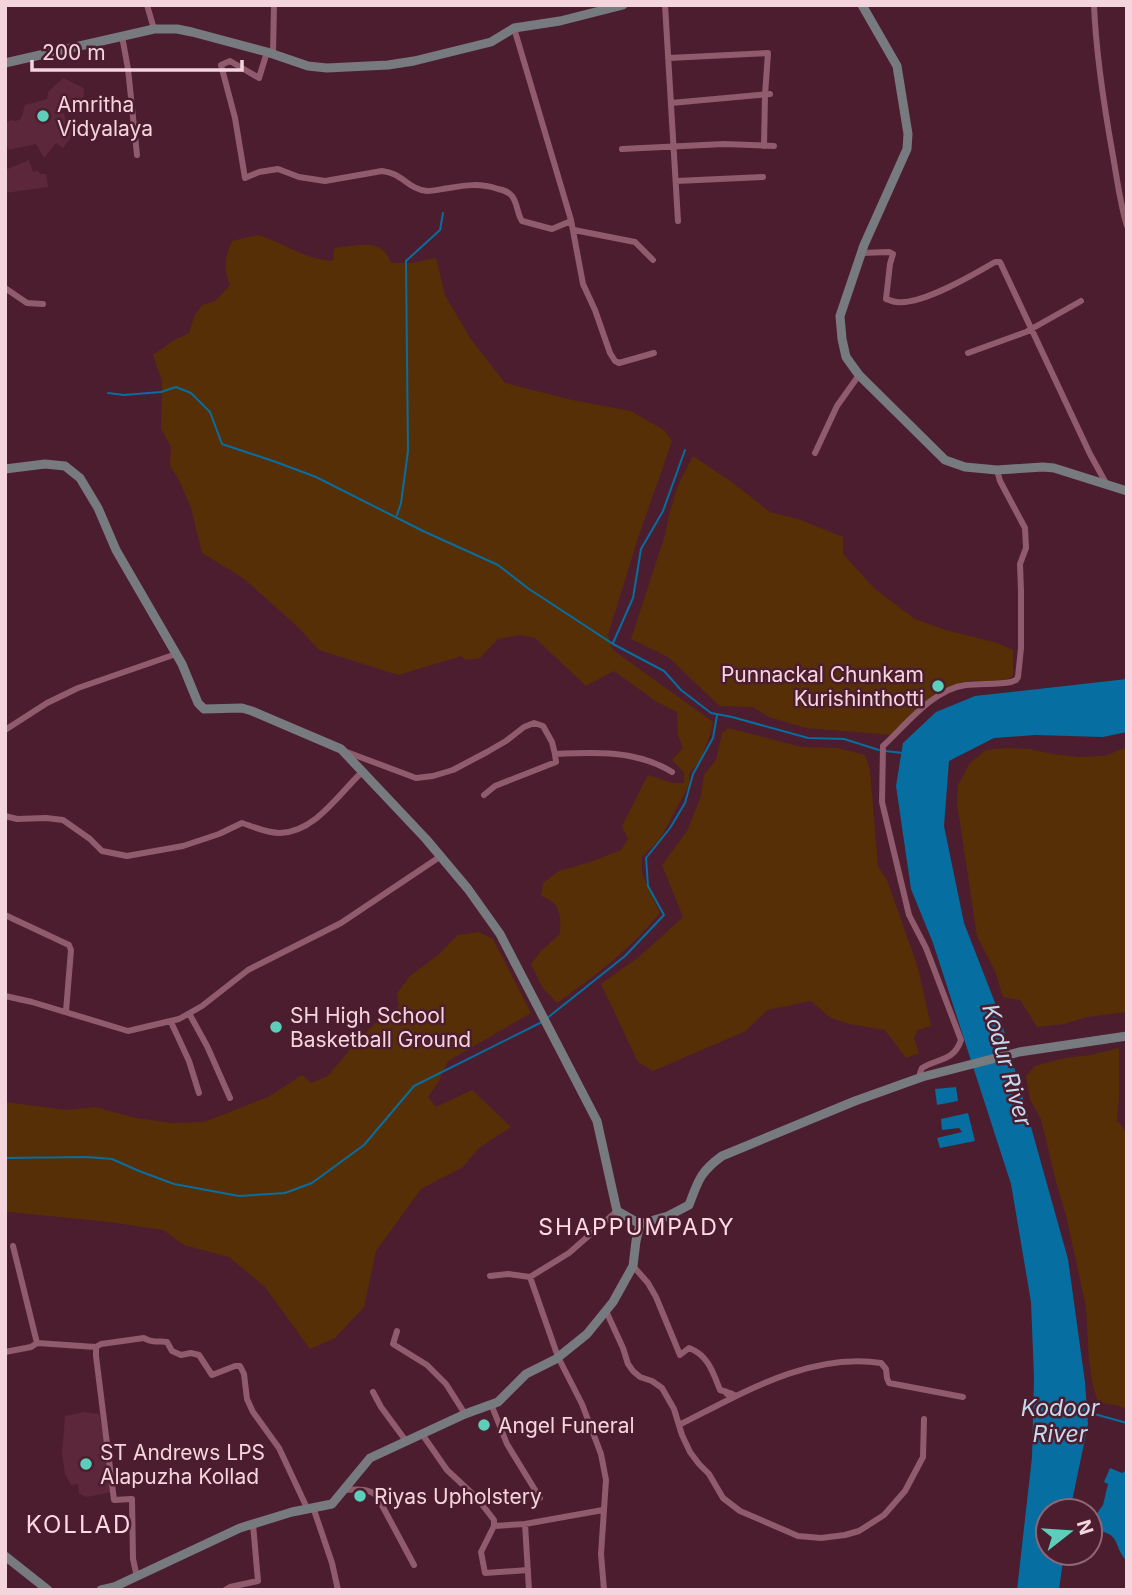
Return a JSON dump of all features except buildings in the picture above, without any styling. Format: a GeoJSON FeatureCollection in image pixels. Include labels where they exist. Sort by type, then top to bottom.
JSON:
{"type":"FeatureCollection","features":[{"type":"Feature","properties":{"kind":"main road"},"geometry":{"type":"LineString","coordinates":[[5,63],[154,29],[177,29],[270,53],[308,66],[327,68],[388,65],[491,42],[514,28],[623,5]]}},
{"type":"Feature","properties":{"kind":"main road"},"geometry":{"type":"LineString","coordinates":[[862,5],[897,66],[908,134],[907,149],[861,253],[840,317],[846,357],[859,375],[946,460],[965,467],[997,470],[1054,468],[1127,491]]}},
{"type":"Feature","properties":{"kind":"main road"},"geometry":{"type":"LineString","coordinates":[[5,469],[45,464],[65,466],[80,478],[98,508],[116,550],[182,664],[198,704],[204,709],[252,710],[341,749],[441,856],[500,934],[597,1121],[617,1211],[640,1224],[668,1216],[689,1206],[701,1175],[710,1164],[722,1156],[855,1101],[922,1077],[1019,1052],[1127,1036]]}},
{"type":"Feature","properties":{"kind":"main road"},"geometry":{"type":"LineString","coordinates":[[100,1590],[114,1587],[240,1528],[332,1504],[370,1458],[465,1414],[498,1402],[526,1374],[558,1357],[587,1334],[606,1311],[633,1266],[640,1224]]}},
{"type":"Feature","properties":{"kind":"main road"},"geometry":{"type":"LineString","coordinates":[[5,1556],[48,1590]]}},
{"type":"Feature","properties":{"kind":"street"},"geometry":{"type":"LineString","coordinates":[[147,5],[154,29]]}},
{"type":"Feature","properties":{"kind":"street"},"geometry":{"type":"LineString","coordinates":[[274,5],[270,53],[259,78],[230,61],[221,65],[235,118],[245,178],[259,172],[278,169],[299,177],[325,181],[382,171],[401,176],[417,189],[429,191],[485,184],[510,194],[522,221],[552,229],[572,221]]}},
{"type":"Feature","properties":{"kind":"street"},"geometry":{"type":"LineString","coordinates":[[665,5],[678,221]]}},
{"type":"Feature","properties":{"kind":"street"},"geometry":{"type":"LineString","coordinates":[[1094,5],[1095,39],[1108,132],[1127,226]]}},
{"type":"Feature","properties":{"kind":"street"},"geometry":{"type":"LineString","coordinates":[[514,28],[572,221],[583,284],[605,341],[619,363],[654,354]]}},
{"type":"Feature","properties":{"kind":"street"},"geometry":{"type":"LineString","coordinates":[[122,36],[137,155]]}},
{"type":"Feature","properties":{"kind":"street"},"geometry":{"type":"LineString","coordinates":[[669,58],[768,53],[764,146]]}},
{"type":"Feature","properties":{"kind":"street"},"geometry":{"type":"LineString","coordinates":[[671,103],[767,95]]}},
{"type":"Feature","properties":{"kind":"street"},"geometry":{"type":"LineString","coordinates":[[622,149],[724,144],[774,146]]}},
{"type":"Feature","properties":{"kind":"street"},"geometry":{"type":"LineString","coordinates":[[676,181],[763,177]]}},
{"type":"Feature","properties":{"kind":"street"},"geometry":{"type":"LineString","coordinates":[[574,230],[635,242],[653,260]]}},
{"type":"Feature","properties":{"kind":"street"},"geometry":{"type":"LineString","coordinates":[[861,253],[892,254],[886,299],[898,303],[924,298],[1000,262],[1107,485]]}},
{"type":"Feature","properties":{"kind":"street"},"geometry":{"type":"LineString","coordinates":[[5,288],[27,303],[43,304]]}},
{"type":"Feature","properties":{"kind":"street"},"geometry":{"type":"LineString","coordinates":[[968,353],[1031,329],[1081,302]]}},
{"type":"Feature","properties":{"kind":"street"},"geometry":{"type":"LineString","coordinates":[[816,453],[837,406],[859,375]]}},
{"type":"Feature","properties":{"kind":"street"},"geometry":{"type":"LineString","coordinates":[[922,1077],[922,1068],[951,1056],[958,1049],[961,1040],[926,948],[909,915],[882,802],[883,746],[916,712],[943,693],[964,685],[999,684],[1011,682],[1018,677],[1021,648],[1020,565],[1026,548],[1025,528],[997,470]]}},
{"type":"Feature","properties":{"kind":"street"},"geometry":{"type":"LineString","coordinates":[[5,730],[47,703],[78,688],[176,654]]}},
{"type":"Feature","properties":{"kind":"street"},"geometry":{"type":"LineString","coordinates":[[341,749],[416,778],[453,770],[506,741],[524,727],[534,723],[542,726],[552,742],[556,762],[495,786],[484,795]]}},
{"type":"Feature","properties":{"kind":"street"},"geometry":{"type":"LineString","coordinates":[[555,754],[608,753],[642,760],[672,772]]}},
{"type":"Feature","properties":{"kind":"street"},"geometry":{"type":"LineString","coordinates":[[5,816],[17,819],[63,820],[102,850],[127,856],[183,846],[242,823],[279,833],[300,829],[330,807],[362,772]]}},
{"type":"Feature","properties":{"kind":"street"},"geometry":{"type":"LineString","coordinates":[[5,996],[128,1031],[171,1022],[190,1015],[248,970],[341,923],[441,856]]}},
{"type":"Feature","properties":{"kind":"street"},"geometry":{"type":"LineString","coordinates":[[5,915],[69,945],[71,950],[66,1012]]}},
{"type":"Feature","properties":{"kind":"street"},"geometry":{"type":"LineString","coordinates":[[190,1015],[230,1098]]}},
{"type":"Feature","properties":{"kind":"street"},"geometry":{"type":"LineString","coordinates":[[171,1022],[189,1061],[199,1093]]}},
{"type":"Feature","properties":{"kind":"street"},"geometry":{"type":"LineString","coordinates":[[490,1276],[508,1274],[530,1277],[569,1253],[617,1211]]}},
{"type":"Feature","properties":{"kind":"street"},"geometry":{"type":"LineString","coordinates":[[13,1246],[37,1343]]}},
{"type":"Feature","properties":{"kind":"street"},"geometry":{"type":"LineString","coordinates":[[633,1266],[652,1290],[680,1355],[689,1348],[699,1352],[714,1371],[720,1390],[736,1396]]}},
{"type":"Feature","properties":{"kind":"street"},"geometry":{"type":"LineString","coordinates":[[530,1277],[558,1357],[582,1404],[601,1454],[606,1480],[601,1553],[604,1590]]}},
{"type":"Feature","properties":{"kind":"street"},"geometry":{"type":"LineString","coordinates":[[606,1311],[628,1364],[640,1377],[662,1388],[674,1409],[690,1452],[709,1474],[723,1498],[752,1516],[798,1536],[821,1538],[845,1535],[859,1531],[884,1515],[905,1491],[923,1457],[924,1419]]}},
{"type":"Feature","properties":{"kind":"street"},"geometry":{"type":"LineString","coordinates":[[397,1331],[393,1344],[427,1366],[446,1384],[465,1414]]}},
{"type":"Feature","properties":{"kind":"street"},"geometry":{"type":"LineString","coordinates":[[5,1352],[31,1347],[37,1343],[96,1347],[144,1338],[150,1342],[167,1342],[172,1350],[181,1355],[195,1353],[202,1358],[212,1376],[240,1366],[243,1370],[247,1399],[253,1412],[279,1448],[310,1508],[332,1563],[338,1590]]}},
{"type":"Feature","properties":{"kind":"street"},"geometry":{"type":"LineString","coordinates":[[96,1347],[114,1500],[132,1499],[136,1577]]}},
{"type":"Feature","properties":{"kind":"street"},"geometry":{"type":"LineString","coordinates":[[679,1425],[776,1378],[831,1363],[860,1361],[883,1364],[889,1383],[963,1397]]}},
{"type":"Feature","properties":{"kind":"street"},"geometry":{"type":"LineString","coordinates":[[373,1392],[380,1407],[406,1441]]}},
{"type":"Feature","properties":{"kind":"street"},"geometry":{"type":"LineString","coordinates":[[491,1404],[507,1444],[540,1498]]}},
{"type":"Feature","properties":{"kind":"street"},"geometry":{"type":"LineString","coordinates":[[422,1434],[447,1470],[477,1498],[495,1523],[481,1552],[485,1573],[528,1570]]}},
{"type":"Feature","properties":{"kind":"street"},"geometry":{"type":"LineString","coordinates":[[343,1490],[362,1489],[377,1496],[414,1565]]}},
{"type":"Feature","properties":{"kind":"street"},"geometry":{"type":"LineString","coordinates":[[494,1526],[525,1524],[603,1510]]}},
{"type":"Feature","properties":{"kind":"street"},"geometry":{"type":"LineString","coordinates":[[225,1590],[258,1581],[253,1524]]}},
{"type":"Feature","properties":{"kind":"street"},"geometry":{"type":"LineString","coordinates":[[525,1524],[529,1590]]}},
{"type":"Feature","properties":{"kind":"shaded area","name":"Amritha Vidyalaya"},"geometry":{"type":"Polygon","coordinates":[[[63,78],[84,88],[83,103],[57,108],[64,114],[67,125],[75,120],[77,130],[63,148],[56,143],[44,158],[36,144],[9,150],[5,141],[5,124],[10,120],[21,119],[25,105],[47,99],[48,92],[63,78]]]}},
{"type":"Feature","properties":{"kind":"shaded area"},"geometry":{"type":"Polygon","coordinates":[[[29,160],[33,172],[46,174],[48,187],[5,193],[5,170],[29,160]]]}},
{"type":"Feature","properties":{"kind":"shaded area"},"geometry":{"type":"Polygon","coordinates":[[[258,235],[323,260],[333,261],[334,249],[339,247],[363,245],[382,249],[391,263],[412,263],[436,258],[445,295],[470,338],[505,383],[631,411],[664,430],[672,441],[608,635],[613,650],[713,722],[701,759],[689,774],[689,785],[660,839],[642,857],[642,874],[660,913],[612,961],[557,1003],[542,987],[531,964],[560,934],[556,906],[541,896],[543,883],[559,871],[621,850],[628,839],[622,826],[648,775],[672,783],[684,783],[684,773],[672,760],[683,748],[678,735],[677,712],[657,702],[614,671],[586,686],[535,638],[520,635],[498,639],[480,658],[465,660],[462,656],[398,675],[319,650],[298,627],[243,578],[202,553],[191,508],[170,466],[171,447],[161,429],[162,381],[153,355],[189,333],[194,317],[202,305],[215,301],[230,285],[226,263],[232,241],[258,235]]]}},
{"type":"Feature","properties":{"kind":"shaded area"},"geometry":{"type":"Polygon","coordinates":[[[693,456],[770,512],[798,519],[843,537],[843,554],[875,589],[915,619],[1013,650],[1013,676],[998,681],[970,681],[947,688],[917,709],[893,735],[806,728],[769,717],[753,707],[720,706],[668,657],[631,639],[665,535],[678,485],[693,456]]]}},
{"type":"Feature","properties":{"kind":"shaded area"},"geometry":{"type":"Polygon","coordinates":[[[728,728],[801,747],[837,748],[865,755],[870,770],[878,866],[887,880],[918,968],[931,1026],[918,1030],[914,1038],[919,1053],[906,1058],[885,1030],[831,1018],[811,1001],[767,1010],[746,1031],[653,1071],[638,1062],[601,984],[639,957],[683,917],[662,865],[687,831],[701,796],[704,775],[716,760],[722,733],[728,728]]]}},
{"type":"Feature","properties":{"kind":"shaded area"},"geometry":{"type":"Polygon","coordinates":[[[1127,747],[1127,1012],[1037,1027],[1020,1000],[1003,997],[995,971],[977,936],[957,803],[958,785],[970,763],[986,750],[1029,749],[1078,757],[1105,756],[1127,747]]]}},
{"type":"Feature","properties":{"kind":"shaded area"},"geometry":{"type":"Polygon","coordinates":[[[479,932],[493,939],[531,1013],[448,1061],[428,1097],[436,1107],[472,1090],[511,1127],[479,1148],[463,1167],[421,1189],[376,1251],[364,1307],[335,1338],[310,1349],[265,1287],[229,1257],[184,1245],[163,1230],[109,1222],[5,1213],[5,1102],[67,1110],[95,1107],[136,1118],[172,1123],[204,1122],[268,1097],[302,1075],[311,1083],[328,1076],[357,1041],[399,1006],[397,993],[410,976],[438,955],[458,935],[479,932]]]}},
{"type":"Feature","properties":{"kind":"shaded area"},"geometry":{"type":"Polygon","coordinates":[[[1119,1048],[1117,1120],[1127,1133],[1127,1409],[1098,1402],[1093,1386],[1086,1307],[1066,1215],[1041,1119],[1030,1100],[1026,1076],[1035,1066],[1119,1048]]]}},
{"type":"Feature","properties":{"kind":"shaded area","name":"ST Andrews LPS Alapuzha Kollad"},"geometry":{"type":"Polygon","coordinates":[[[84,1412],[99,1414],[111,1492],[87,1497],[79,1494],[78,1484],[71,1485],[65,1474],[62,1454],[65,1416],[84,1412]]]}},
{"type":"Feature","properties":{"kind":"water","name":"Kodoor River"},"geometry":{"type":"Polygon","coordinates":[[[1127,679],[1127,732],[1103,737],[1035,735],[994,738],[949,761],[944,826],[964,923],[999,1013],[1068,1259],[1088,1424],[1073,1497],[1034,1497],[1034,1567],[1062,1567],[1059,1590],[1017,1590],[1032,1457],[1034,1377],[1031,1302],[1011,1184],[933,943],[911,889],[896,786],[903,743],[936,712],[975,696],[1127,679]]]}},
{"type":"Feature","properties":{"kind":"water"},"geometry":{"type":"Polygon","coordinates":[[[956,1087],[958,1101],[937,1105],[935,1089],[956,1087]]]}},
{"type":"Feature","properties":{"kind":"water"},"geometry":{"type":"Polygon","coordinates":[[[968,1113],[975,1141],[940,1148],[937,1138],[962,1132],[959,1128],[942,1130],[941,1119],[968,1113]]]}},
{"type":"Feature","properties":{"kind":"water"},"geometry":{"type":"Polygon","coordinates":[[[1110,1468],[1122,1473],[1127,1470],[1127,1561],[1114,1538],[1104,1532],[1104,1501],[1108,1484],[1104,1482],[1110,1468]]]}},
{"type":"Feature","properties":{"kind":"waterway"},"geometry":{"type":"LineString","coordinates":[[397,515],[408,451],[406,261],[440,230],[443,213]]}},
{"type":"Feature","properties":{"kind":"waterway"},"geometry":{"type":"LineString","coordinates":[[108,393],[124,395],[161,392],[176,387],[191,393],[210,412],[222,444],[316,477],[498,565],[529,589],[613,644],[664,671],[681,690],[711,713],[808,738],[844,739],[879,750]]}},
{"type":"Feature","properties":{"kind":"waterway"},"geometry":{"type":"LineString","coordinates":[[613,643],[633,598],[641,549],[663,511],[685,450]]}},
{"type":"Feature","properties":{"kind":"waterway"},"geometry":{"type":"LineString","coordinates":[[546,1019],[625,956],[664,915],[648,886],[646,858],[670,828],[685,803],[693,774],[713,738],[717,715]]}},
{"type":"Feature","properties":{"kind":"waterway"},"geometry":{"type":"LineString","coordinates":[[885,751],[903,753]]}},
{"type":"Feature","properties":{"kind":"waterway"},"geometry":{"type":"LineString","coordinates":[[5,1158],[112,1159],[174,1184],[239,1196],[285,1193],[312,1183],[364,1145],[414,1086],[542,1022]]}},
{"type":"Feature","properties":{"kind":"waterway"},"geometry":{"type":"LineString","coordinates":[[1087,1412],[1127,1423]]}},
{"type":"Feature","properties":{"kind":"place","name":"Amritha Vidyalaya"},"geometry":{"type":"Point","coordinates":[43,116]}},
{"type":"Feature","properties":{"kind":"place","name":"Punnackal Chunkam Kurishinthotti"},"geometry":{"type":"Point","coordinates":[938,686]}},
{"type":"Feature","properties":{"kind":"place","name":"SH High School Basketball Ground"},"geometry":{"type":"Point","coordinates":[276,1027]}},
{"type":"Feature","properties":{"kind":"place","name":"Angel Funeral"},"geometry":{"type":"Point","coordinates":[484,1425]}},
{"type":"Feature","properties":{"kind":"place","name":"ST Andrews LPS Alapuzha Kollad"},"geometry":{"type":"Point","coordinates":[86,1464]}},
{"type":"Feature","properties":{"kind":"place","name":"Riyas Upholstery"},"geometry":{"type":"Point","coordinates":[360,1496]}},
{"type":"Feature","properties":{"kind":"district","name":"SHAPPUMPADY"},"geometry":{"type":"Point","coordinates":[637,1227]}},
{"type":"Feature","properties":{"kind":"district","name":"KOLLAD"},"geometry":{"type":"Point","coordinates":[79,1524]}},
{"type":"Feature","properties":{"kind":"water label","name":"Kodur River"},"geometry":{"type":"Point","coordinates":[1007,1065]}}]}
